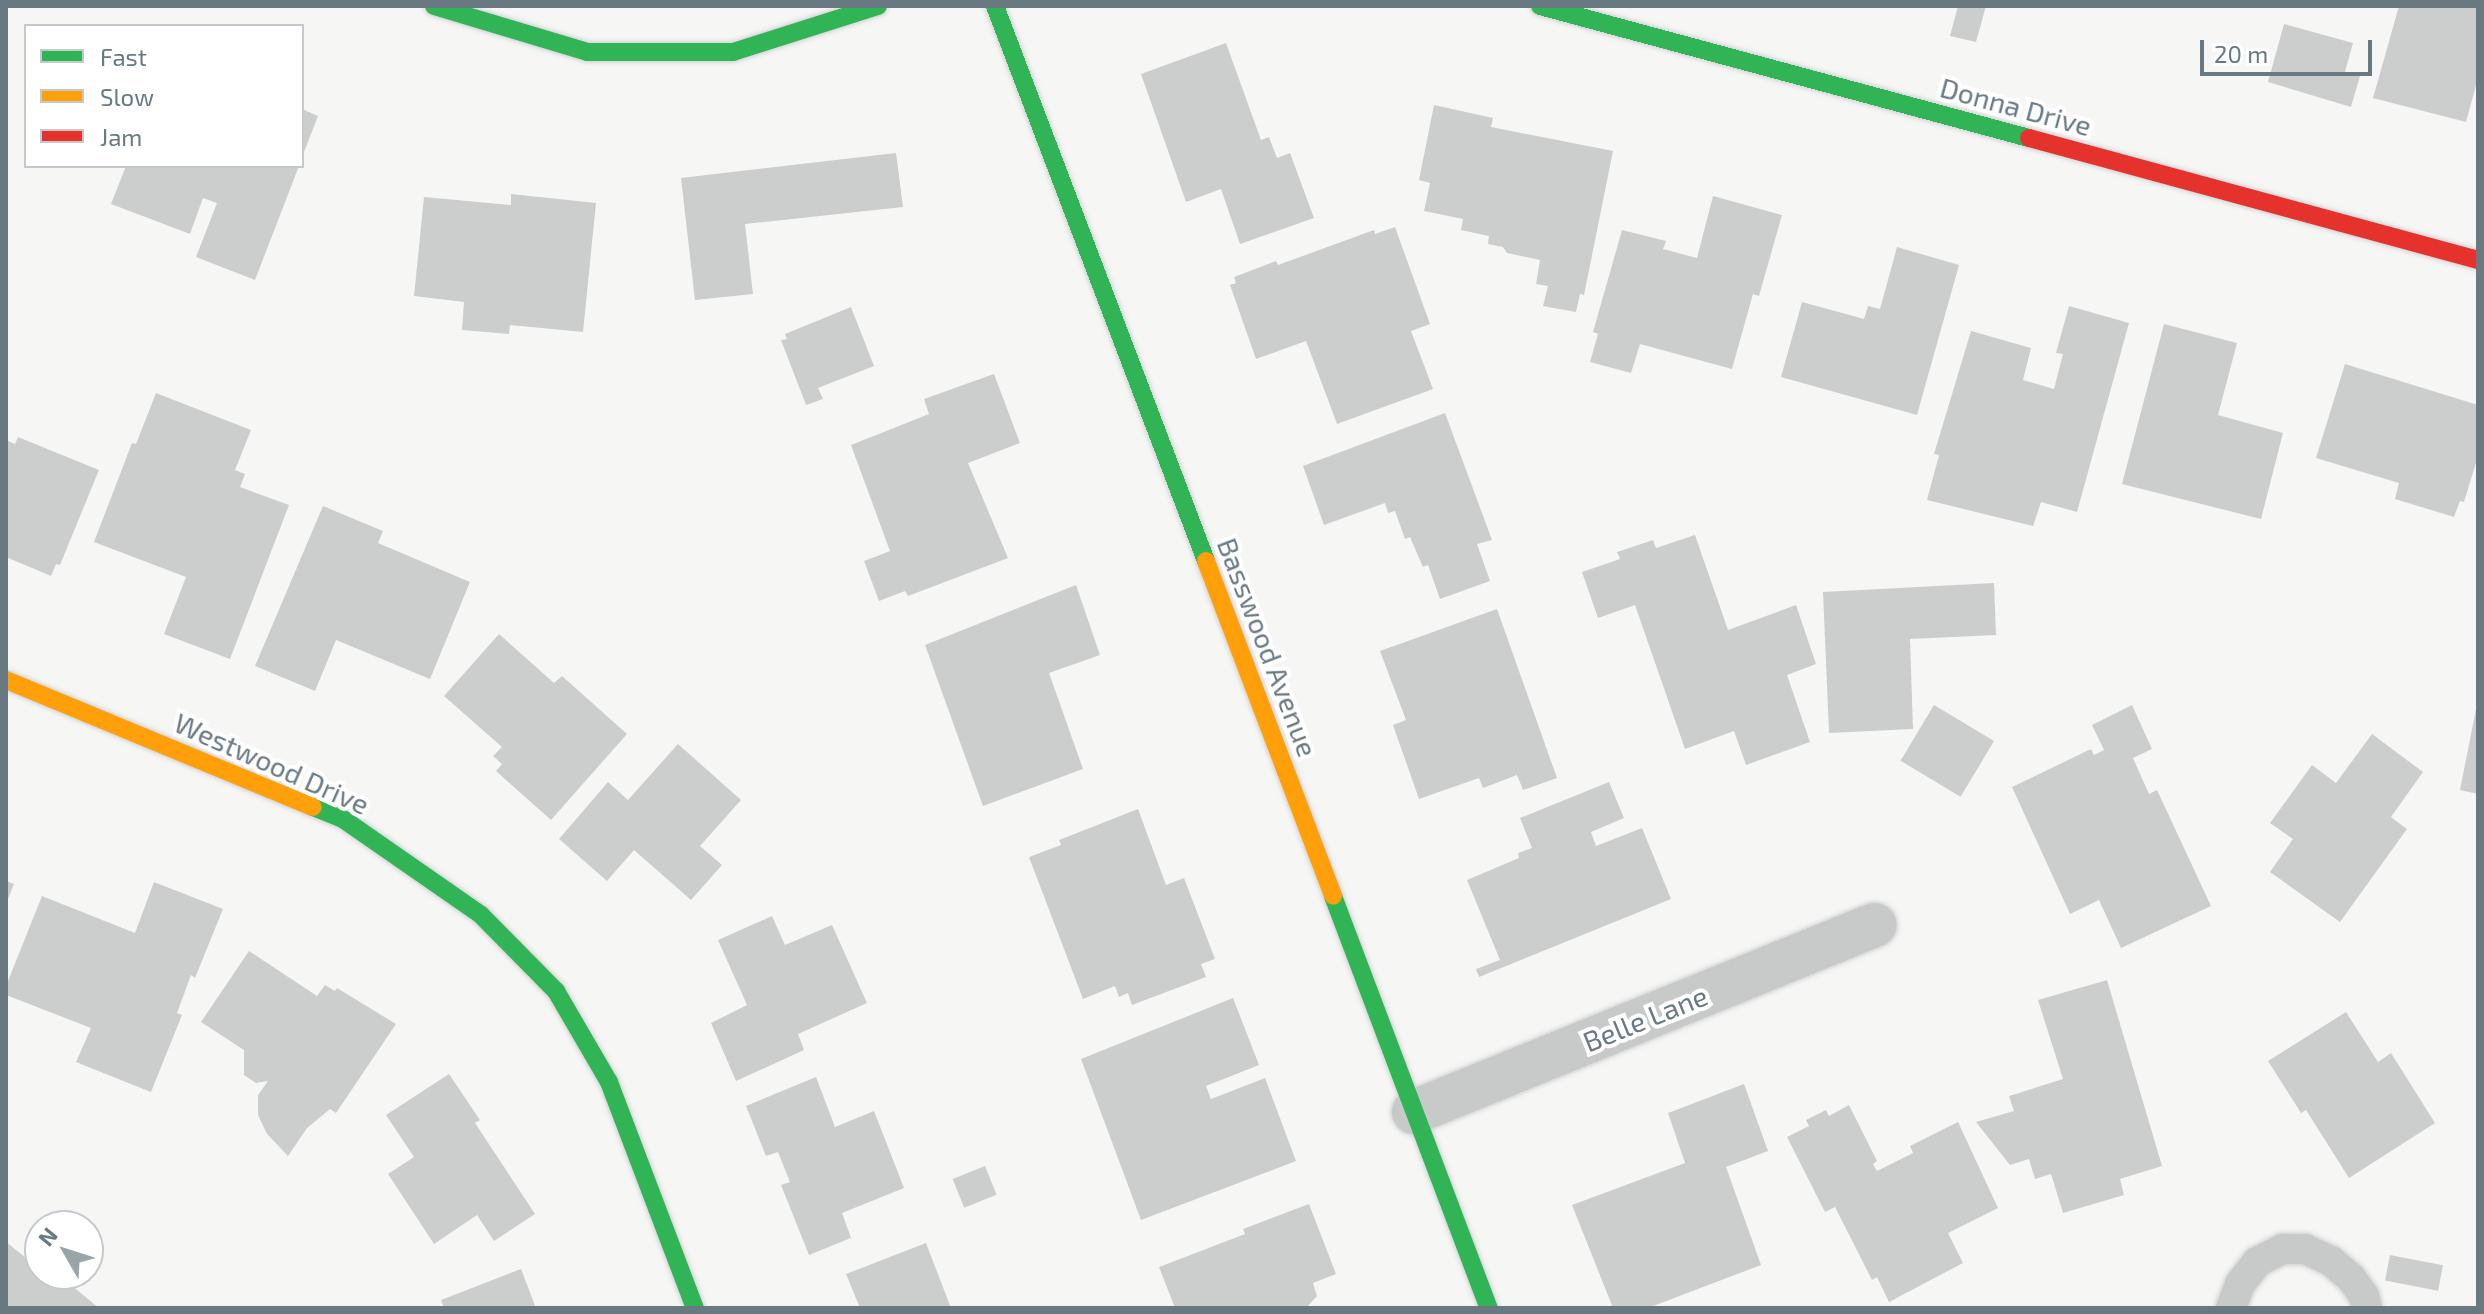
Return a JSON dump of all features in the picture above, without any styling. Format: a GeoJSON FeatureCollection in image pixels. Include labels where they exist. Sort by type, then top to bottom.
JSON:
{"type":"FeatureCollection","features":[{"type":"Feature","properties":{"kind":"street"},"geometry":{"type":"LineString","coordinates":[[434,6],[587,52],[733,52],[878,6]]}},
{"type":"Feature","properties":{"kind":"street","name":"Basswood Avenue"},"geometry":{"type":"LineString","coordinates":[[995,6],[1489,1308]]}},
{"type":"Feature","properties":{"kind":"street","name":"Donna Drive"},"geometry":{"type":"LineString","coordinates":[[1540,6],[2478,260]]}},
{"type":"Feature","properties":{"kind":"street","name":"Westwood Drive"},"geometry":{"type":"LineString","coordinates":[[6,680],[343,819],[481,915],[556,991],[609,1082],[695,1308]]}},
{"type":"Feature","properties":{"kind":"street","name":"Belle Lane"},"geometry":{"type":"LineString","coordinates":[[1414,1112],[1875,925]]}},
{"type":"Feature","properties":{"kind":"lane"},"geometry":{"type":"LineString","coordinates":[[2231,1308],[2240,1284],[2257,1262],[2283,1249],[2305,1249],[2331,1261],[2351,1278],[2364,1296],[2367,1308]]}},
{"type":"Feature","properties":{"kind":"building"},"geometry":{"type":"Polygon","coordinates":[[[1958,6],[1986,6],[1976,42],[1950,36],[1958,6]]]}},
{"type":"Feature","properties":{"kind":"building"},"geometry":{"type":"Polygon","coordinates":[[[2399,6],[2478,6],[2478,78],[2466,122],[2373,98],[2399,6]]]}},
{"type":"Feature","properties":{"kind":"building"},"geometry":{"type":"Polygon","coordinates":[[[2284,24],[2353,43],[2345,72],[2360,76],[2351,107],[2268,82],[2284,24]]]}},
{"type":"Feature","properties":{"kind":"building"},"geometry":{"type":"Polygon","coordinates":[[[1226,43],[1261,140],[1269,137],[1277,158],[1290,153],[1314,218],[1240,244],[1221,189],[1186,202],[1141,74],[1226,43]]]}},
{"type":"Feature","properties":{"kind":"building"},"geometry":{"type":"Polygon","coordinates":[[[1434,105],[1493,118],[1491,127],[1613,151],[1584,295],[1580,294],[1576,312],[1543,306],[1548,286],[1536,284],[1540,260],[1507,253],[1503,247],[1488,244],[1489,236],[1461,230],[1463,219],[1424,211],[1430,183],[1419,180],[1434,105]]]}},
{"type":"Feature","properties":{"kind":"building"},"geometry":{"type":"Polygon","coordinates":[[[304,110],[318,116],[304,152],[304,110]]]}},
{"type":"Feature","properties":{"kind":"building"},"geometry":{"type":"Polygon","coordinates":[[[896,153],[903,207],[745,224],[753,294],[695,300],[681,178],[896,153]]]}},
{"type":"Feature","properties":{"kind":"building"},"geometry":{"type":"Polygon","coordinates":[[[125,168],[298,168],[255,280],[196,257],[217,203],[203,198],[190,234],[111,204],[125,168]]]}},
{"type":"Feature","properties":{"kind":"building"},"geometry":{"type":"Polygon","coordinates":[[[511,194],[596,203],[583,332],[510,325],[509,334],[462,330],[464,302],[414,296],[424,197],[511,205],[511,194]]]}},
{"type":"Feature","properties":{"kind":"building"},"geometry":{"type":"Polygon","coordinates":[[[1713,196],[1782,215],[1759,296],[1753,294],[1732,369],[1640,344],[1631,373],[1590,362],[1598,334],[1593,332],[1622,230],[1666,241],[1663,249],[1697,258],[1713,196]]]}},
{"type":"Feature","properties":{"kind":"building"},"geometry":{"type":"Polygon","coordinates":[[[1395,227],[1430,324],[1411,331],[1433,389],[1337,424],[1306,341],[1256,359],[1230,285],[1236,283],[1234,277],[1276,261],[1278,265],[1374,230],[1375,234],[1395,227]]]}},
{"type":"Feature","properties":{"kind":"building"},"geometry":{"type":"Polygon","coordinates":[[[1897,247],[1959,265],[1917,415],[1781,377],[1802,302],[1864,319],[1868,306],[1880,309],[1897,247]]]}},
{"type":"Feature","properties":{"kind":"building"},"geometry":{"type":"Polygon","coordinates":[[[2069,306],[2129,323],[2077,512],[2041,502],[2033,526],[1927,500],[1939,455],[1934,454],[1971,331],[2031,348],[2023,380],[2054,389],[2063,354],[2056,353],[2069,306]]]}},
{"type":"Feature","properties":{"kind":"building"},"geometry":{"type":"Polygon","coordinates":[[[851,307],[874,366],[818,388],[823,399],[806,405],[781,340],[787,339],[785,334],[851,307]]]}},
{"type":"Feature","properties":{"kind":"building"},"geometry":{"type":"Polygon","coordinates":[[[2164,324],[2237,343],[2218,415],[2283,433],[2261,519],[2122,484],[2164,324]]]}},
{"type":"Feature","properties":{"kind":"building"},"geometry":{"type":"Polygon","coordinates":[[[2345,364],[2478,405],[2478,456],[2464,502],[2460,501],[2454,517],[2395,499],[2399,483],[2316,458],[2345,364]]]}},
{"type":"Feature","properties":{"kind":"building"},"geometry":{"type":"Polygon","coordinates":[[[994,374],[1020,443],[968,463],[1008,558],[908,596],[905,591],[879,601],[864,561],[890,551],[851,445],[929,414],[924,399],[994,374]]]}},
{"type":"Feature","properties":{"kind":"building"},"geometry":{"type":"Polygon","coordinates":[[[156,393],[251,430],[235,470],[245,474],[240,487],[289,505],[230,659],[164,634],[186,577],[94,542],[132,443],[136,444],[156,393]]]}},
{"type":"Feature","properties":{"kind":"building"},"geometry":{"type":"Polygon","coordinates":[[[1445,413],[1492,540],[1477,544],[1490,581],[1440,599],[1428,565],[1423,567],[1410,537],[1405,539],[1395,511],[1388,513],[1385,503],[1324,525],[1303,466],[1445,413]]]}},
{"type":"Feature","properties":{"kind":"building"},"geometry":{"type":"Polygon","coordinates":[[[18,437],[99,470],[60,565],[56,564],[51,576],[6,557],[6,440],[15,444],[18,437]]]}},
{"type":"Feature","properties":{"kind":"building"},"geometry":{"type":"Polygon","coordinates":[[[323,506],[383,531],[378,543],[470,582],[430,679],[336,640],[315,691],[255,666],[323,506]]]}},
{"type":"Feature","properties":{"kind":"building"},"geometry":{"type":"Polygon","coordinates":[[[1695,535],[1728,630],[1796,605],[1816,664],[1787,675],[1810,742],[1746,765],[1734,731],[1685,749],[1635,605],[1598,618],[1582,572],[1620,559],[1617,552],[1653,540],[1656,548],[1695,535]]]}},
{"type":"Feature","properties":{"kind":"building"},"geometry":{"type":"Polygon","coordinates":[[[1994,583],[1996,635],[1910,639],[1913,729],[1829,733],[1823,592],[1994,583]]]}},
{"type":"Feature","properties":{"kind":"building"},"geometry":{"type":"Polygon","coordinates":[[[1076,585],[1100,655],[1049,673],[1083,769],[983,806],[925,645],[1076,585]]]}},
{"type":"Feature","properties":{"kind":"building"},"geometry":{"type":"Polygon","coordinates":[[[1497,609],[1557,778],[1523,790],[1517,775],[1483,788],[1479,778],[1419,799],[1393,725],[1406,720],[1380,651],[1497,609]]]}},
{"type":"Feature","properties":{"kind":"building"},"geometry":{"type":"Polygon","coordinates":[[[499,634],[554,683],[562,676],[627,734],[551,820],[496,771],[502,764],[493,756],[502,747],[444,696],[499,634]]]}},
{"type":"Feature","properties":{"kind":"building"},"geometry":{"type":"Polygon","coordinates":[[[2478,704],[2478,794],[2460,790],[2478,704]]]}},
{"type":"Feature","properties":{"kind":"building"},"geometry":{"type":"Polygon","coordinates":[[[1934,705],[1994,741],[1961,797],[1901,761],[1934,705]]]}},
{"type":"Feature","properties":{"kind":"building"},"geometry":{"type":"Polygon","coordinates":[[[2132,705],[2152,749],[2133,758],[2149,794],[2157,790],[2211,906],[2121,948],[2099,900],[2070,914],[2012,787],[2091,749],[2094,755],[2104,750],[2092,725],[2132,705]]]}},
{"type":"Feature","properties":{"kind":"building"},"geometry":{"type":"Polygon","coordinates":[[[2372,734],[2423,772],[2391,817],[2407,829],[2340,922],[2270,872],[2293,839],[2270,823],[2312,765],[2336,783],[2372,734]]]}},
{"type":"Feature","properties":{"kind":"building"},"geometry":{"type":"Polygon","coordinates":[[[678,744],[741,800],[700,846],[722,865],[691,900],[634,850],[607,881],[559,839],[608,782],[628,800],[678,744]]]}},
{"type":"Feature","properties":{"kind":"building"},"geometry":{"type":"Polygon","coordinates":[[[1609,782],[1624,818],[1591,832],[1596,846],[1642,828],[1671,899],[1479,977],[1476,969],[1500,960],[1467,880],[1519,858],[1518,853],[1532,848],[1520,818],[1609,782]]]}},
{"type":"Feature","properties":{"kind":"building"},"geometry":{"type":"Polygon","coordinates":[[[1138,809],[1166,885],[1184,878],[1215,959],[1201,964],[1206,977],[1132,1005],[1128,993],[1119,997],[1115,986],[1083,999],[1029,857],[1061,845],[1059,840],[1138,809]]]}},
{"type":"Feature","properties":{"kind":"building"},"geometry":{"type":"Polygon","coordinates":[[[6,881],[14,884],[6,904],[6,881]]]}},
{"type":"Feature","properties":{"kind":"building"},"geometry":{"type":"Polygon","coordinates":[[[154,882],[223,909],[195,978],[191,975],[177,1013],[182,1015],[151,1092],[76,1062],[91,1028],[6,995],[6,986],[42,896],[135,933],[154,882]]]}},
{"type":"Feature","properties":{"kind":"building"},"geometry":{"type":"Polygon","coordinates":[[[772,916],[785,945],[832,925],[867,1003],[798,1034],[804,1050],[736,1081],[711,1023],[747,1005],[718,940],[772,916]]]}},
{"type":"Feature","properties":{"kind":"building"},"geometry":{"type":"Polygon","coordinates":[[[249,951],[317,996],[325,985],[335,991],[337,988],[396,1024],[336,1113],[330,1109],[307,1128],[288,1156],[267,1134],[258,1115],[258,1095],[268,1081],[256,1083],[244,1075],[244,1050],[201,1022],[249,951]]]}},
{"type":"Feature","properties":{"kind":"building"},"geometry":{"type":"Polygon","coordinates":[[[2107,980],[2162,1166],[2120,1179],[2124,1195],[2063,1213],[2051,1174],[2035,1179],[2029,1159],[2010,1165],[1976,1122],[2014,1111],[2009,1096],[2063,1079],[2038,1000],[2107,980]]]}},
{"type":"Feature","properties":{"kind":"building"},"geometry":{"type":"Polygon","coordinates":[[[1233,998],[1259,1065],[1206,1086],[1211,1099],[1265,1078],[1296,1161],[1141,1220],[1081,1059],[1233,998]]]}},
{"type":"Feature","properties":{"kind":"building"},"geometry":{"type":"Polygon","coordinates":[[[2346,1012],[2378,1062],[2391,1053],[2435,1123],[2349,1178],[2306,1110],[2301,1113],[2268,1061],[2346,1012]]]}},
{"type":"Feature","properties":{"kind":"building"},"geometry":{"type":"Polygon","coordinates":[[[449,1074],[480,1120],[475,1123],[535,1214],[494,1241],[477,1215],[434,1244],[388,1174],[414,1157],[386,1115],[449,1074]]]}},
{"type":"Feature","properties":{"kind":"building"},"geometry":{"type":"Polygon","coordinates":[[[816,1077],[835,1127],[874,1111],[904,1188],[842,1213],[851,1238],[809,1255],[781,1185],[790,1182],[778,1152],[766,1156],[746,1106],[816,1077]]]}},
{"type":"Feature","properties":{"kind":"building"},"geometry":{"type":"Polygon","coordinates":[[[1744,1084],[1768,1151],[1726,1167],[1761,1265],[1648,1308],[1613,1308],[1572,1205],[1685,1163],[1668,1113],[1744,1084]]]}},
{"type":"Feature","properties":{"kind":"building"},"geometry":{"type":"Polygon","coordinates":[[[1849,1105],[1877,1161],[1873,1164],[1877,1171],[1913,1153],[1910,1146],[1958,1122],[1998,1208],[1948,1233],[1963,1263],[1889,1302],[1877,1277],[1872,1280],[1835,1207],[1825,1212],[1787,1137],[1809,1126],[1806,1120],[1826,1110],[1829,1116],[1849,1105]]]}},
{"type":"Feature","properties":{"kind":"building"},"geometry":{"type":"Polygon","coordinates":[[[985,1166],[997,1195],[964,1208],[953,1179],[985,1166]]]}},
{"type":"Feature","properties":{"kind":"building"},"geometry":{"type":"Polygon","coordinates":[[[1309,1204],[1336,1274],[1313,1283],[1317,1296],[1306,1308],[1175,1308],[1159,1267],[1245,1234],[1243,1229],[1309,1204]]]}},
{"type":"Feature","properties":{"kind":"building"},"geometry":{"type":"Polygon","coordinates":[[[6,1242],[24,1256],[24,1290],[77,1290],[99,1308],[6,1308],[6,1242]]]}},
{"type":"Feature","properties":{"kind":"building"},"geometry":{"type":"Polygon","coordinates":[[[926,1243],[951,1308],[860,1308],[846,1274],[926,1243]]]}},
{"type":"Feature","properties":{"kind":"building"},"geometry":{"type":"Polygon","coordinates":[[[2390,1255],[2443,1265],[2438,1291],[2385,1281],[2390,1255]]]}},
{"type":"Feature","properties":{"kind":"building"},"geometry":{"type":"Polygon","coordinates":[[[521,1269],[536,1308],[444,1308],[441,1300],[521,1269]]]}},
{"type":"Feature","properties":{"kind":"traffic: fast"},"geometry":{"type":"LineString","coordinates":[[434,6],[587,52],[733,52],[878,6]]}},
{"type":"Feature","properties":{"kind":"traffic: fast"},"geometry":{"type":"LineString","coordinates":[[995,6],[1206,561]]}},
{"type":"Feature","properties":{"kind":"traffic: fast"},"geometry":{"type":"LineString","coordinates":[[1540,6],[2029,138]]}},
{"type":"Feature","properties":{"kind":"traffic: fast"},"geometry":{"type":"LineString","coordinates":[[313,807],[343,819],[481,915],[556,991],[609,1082],[695,1308]]}},
{"type":"Feature","properties":{"kind":"traffic: fast"},"geometry":{"type":"LineString","coordinates":[[1333,896],[1489,1308]]}},
{"type":"Feature","properties":{"kind":"traffic: slow"},"geometry":{"type":"LineString","coordinates":[[1206,561],[1333,896]]}},
{"type":"Feature","properties":{"kind":"traffic: slow"},"geometry":{"type":"LineString","coordinates":[[6,680],[313,807]]}},
{"type":"Feature","properties":{"kind":"traffic: jam"},"geometry":{"type":"LineString","coordinates":[[2029,138],[2478,260]]}}]}
